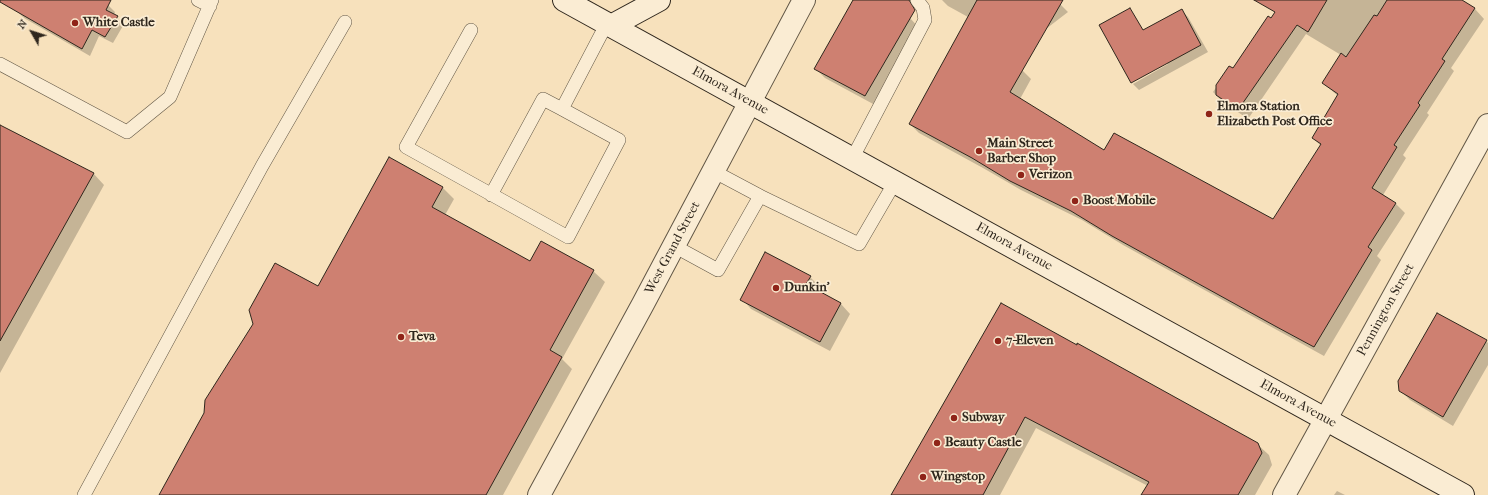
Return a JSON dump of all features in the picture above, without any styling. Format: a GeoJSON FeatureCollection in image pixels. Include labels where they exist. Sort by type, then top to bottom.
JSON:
{"type":"FeatureCollection","features":[{"type":"Feature","properties":{"kind":"main road","name":"Elmora Avenue"},"geometry":{"type":"LineString","coordinates":[[564,0],[1463,495]]}},
{"type":"Feature","properties":{"kind":"main road"},"geometry":{"type":"LineString","coordinates":[[609,25],[659,0]]}},
{"type":"Feature","properties":{"kind":"main road","name":"West Grand Street"},"geometry":{"type":"LineString","coordinates":[[539,495],[674,246],[804,0]]}},
{"type":"Feature","properties":{"kind":"main road","name":"Pennington Street"},"geometry":{"type":"LineString","coordinates":[[1284,495],[1488,125]]}},
{"type":"Feature","properties":{"kind":"lane"},"geometry":{"type":"LineString","coordinates":[[852,159],[925,20],[923,8],[917,0]]}},
{"type":"Feature","properties":{"kind":"lane"},"geometry":{"type":"LineString","coordinates":[[0,64],[127,132],[170,97],[207,2]]}},
{"type":"Feature","properties":{"kind":"lane"},"geometry":{"type":"LineString","coordinates":[[84,495],[262,166],[345,22]]}},
{"type":"Feature","properties":{"kind":"lane"},"geometry":{"type":"LineString","coordinates":[[562,109],[609,25]]}},
{"type":"Feature","properties":{"kind":"lane"},"geometry":{"type":"LineString","coordinates":[[471,30],[406,147],[491,196],[568,237],[619,140],[543,99],[491,196]]}},
{"type":"Feature","properties":{"kind":"lane"},"geometry":{"type":"LineString","coordinates":[[713,172],[860,244],[895,182]]}},
{"type":"Feature","properties":{"kind":"lane"},"geometry":{"type":"LineString","coordinates":[[674,246],[718,270],[760,196]]}},
{"type":"Feature","properties":{"kind":"building","name":"White Castle"},"geometry":{"type":"Polygon","coordinates":[[[0,0],[111,0],[106,10],[118,16],[105,37],[92,30],[82,49],[0,2],[0,0]]]}},
{"type":"Feature","properties":{"kind":"building"},"geometry":{"type":"Polygon","coordinates":[[[853,0],[909,0],[915,10],[865,96],[814,69],[853,0]]]}},
{"type":"Feature","properties":{"kind":"building"},"geometry":{"type":"Polygon","coordinates":[[[977,0],[1063,0],[1010,92],[1104,150],[1114,133],[1273,219],[1321,144],[1312,138],[1338,94],[1322,83],[1341,53],[1346,57],[1374,15],[1377,16],[1387,0],[1462,0],[1475,8],[1442,59],[1445,61],[1418,103],[1420,105],[1394,145],[1397,147],[1372,188],[1396,203],[1368,247],[1372,250],[1314,347],[1112,236],[1071,211],[1010,181],[972,158],[909,124],[977,0]]]}},
{"type":"Feature","properties":{"kind":"building"},"geometry":{"type":"Polygon","coordinates":[[[1254,0],[1327,0],[1308,32],[1297,25],[1238,110],[1216,95],[1216,85],[1229,66],[1233,68],[1268,16],[1271,18],[1275,12],[1254,0]]]}},
{"type":"Feature","properties":{"kind":"building"},"geometry":{"type":"Polygon","coordinates":[[[1130,8],[1143,30],[1182,9],[1201,45],[1131,83],[1099,25],[1130,8]]]}},
{"type":"Feature","properties":{"kind":"building"},"geometry":{"type":"Polygon","coordinates":[[[0,125],[94,173],[0,341],[0,125]]]}},
{"type":"Feature","properties":{"kind":"building","name":"Teva"},"geometry":{"type":"Polygon","coordinates":[[[389,157],[443,187],[432,207],[530,261],[541,241],[594,270],[550,350],[562,357],[486,495],[159,495],[204,413],[205,400],[253,324],[249,310],[275,263],[318,286],[389,157]]]}},
{"type":"Feature","properties":{"kind":"building"},"geometry":{"type":"Polygon","coordinates":[[[765,252],[811,276],[806,284],[841,303],[820,342],[740,300],[765,252]]]}},
{"type":"Feature","properties":{"kind":"building"},"geometry":{"type":"Polygon","coordinates":[[[1001,303],[1077,345],[1077,343],[1258,443],[1262,453],[1238,495],[1141,495],[1149,482],[1025,417],[983,495],[891,495],[1001,303]]]}},
{"type":"Feature","properties":{"kind":"building"},"geometry":{"type":"Polygon","coordinates":[[[1437,313],[1487,340],[1443,417],[1399,391],[1398,381],[1437,313]]]}},
{"type":"Feature","properties":{"kind":"place","name":"White Castle"},"geometry":{"type":"Point","coordinates":[75,23]}},
{"type":"Feature","properties":{"kind":"place","name":"Elmora Station Elizabeth Post Office"},"geometry":{"type":"Point","coordinates":[1209,114]}},
{"type":"Feature","properties":{"kind":"place","name":"Main Street Barber Shop"},"geometry":{"type":"Point","coordinates":[979,151]}},
{"type":"Feature","properties":{"kind":"place","name":"Verizon"},"geometry":{"type":"Point","coordinates":[1021,175]}},
{"type":"Feature","properties":{"kind":"place","name":"Boost Mobile"},"geometry":{"type":"Point","coordinates":[1075,201]}},
{"type":"Feature","properties":{"kind":"place","name":"Dunkin'"},"geometry":{"type":"Point","coordinates":[776,288]}},
{"type":"Feature","properties":{"kind":"place","name":"Teva"},"geometry":{"type":"Point","coordinates":[401,337]}},
{"type":"Feature","properties":{"kind":"place","name":"7-Eleven"},"geometry":{"type":"Point","coordinates":[998,341]}},
{"type":"Feature","properties":{"kind":"place","name":"Subway"},"geometry":{"type":"Point","coordinates":[954,418]}},
{"type":"Feature","properties":{"kind":"place","name":"Beauty Castle"},"geometry":{"type":"Point","coordinates":[937,443]}},
{"type":"Feature","properties":{"kind":"place","name":"Wingstop"},"geometry":{"type":"Point","coordinates":[923,477]}}]}
